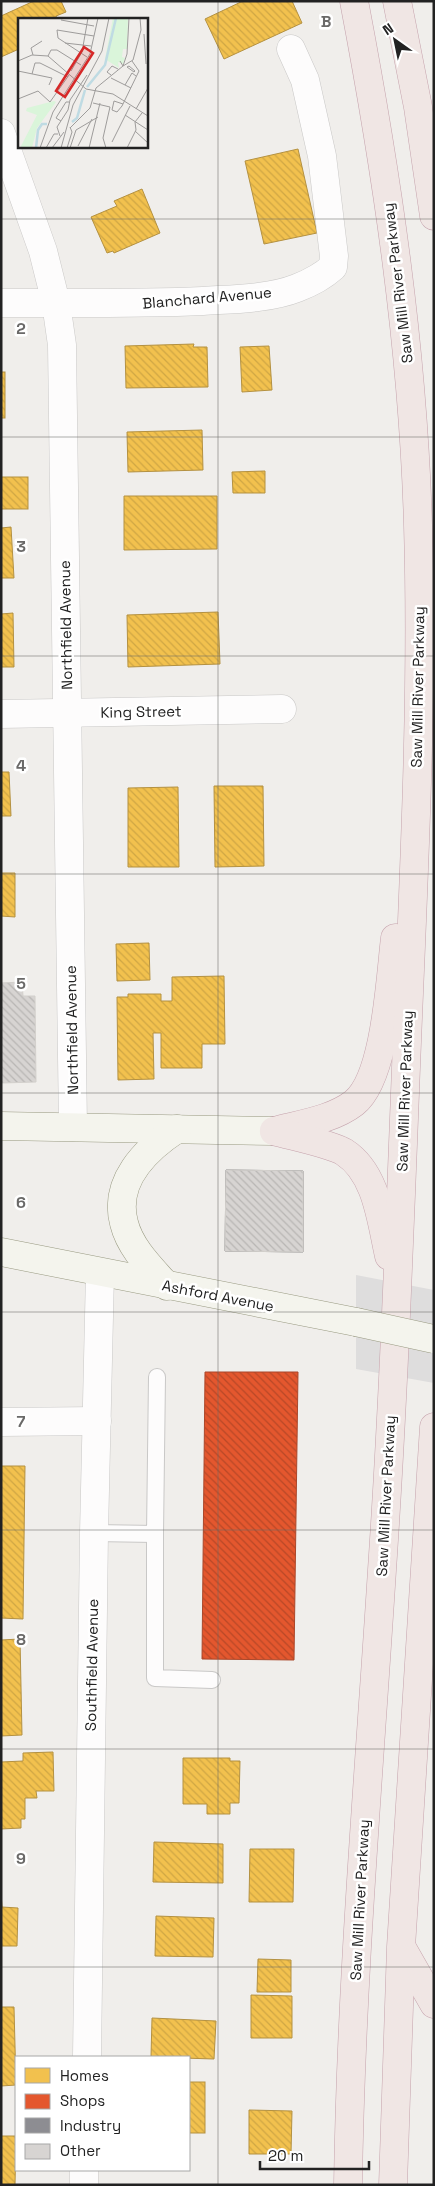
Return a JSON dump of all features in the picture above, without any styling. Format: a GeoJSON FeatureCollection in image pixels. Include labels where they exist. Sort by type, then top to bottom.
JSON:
{"type":"FeatureCollection","features":[{"type":"Feature","properties":{"kind":"highway","name":"Saw Mill River Parkway"},"geometry":{"type":"LineString","coordinates":[[348,2185],[352,2049],[364,1823],[382,1569],[397,1294],[420,628],[418,520],[410,391],[397,259],[378,130],[354,1]]}},
{"type":"Feature","properties":{"kind":"highway"},"geometry":{"type":"LineString","coordinates":[[398,1],[418,107],[434,216]]}},
{"type":"Feature","properties":{"kind":"highway"},"geometry":{"type":"LineString","coordinates":[[274,1131],[341,1111],[355,1102],[366,1090],[374,1074],[380,1055],[416,780]]}},
{"type":"Feature","properties":{"kind":"highway"},"geometry":{"type":"LineString","coordinates":[[274,1131],[344,1152],[364,1174],[371,1185],[377,1204],[397,1294]]}},
{"type":"Feature","properties":{"kind":"highway"},"geometry":{"type":"LineString","coordinates":[[393,2185],[401,1947],[434,1427]]}},
{"type":"Feature","properties":{"kind":"highway"},"geometry":{"type":"LineString","coordinates":[[401,1947],[434,2004]]}},
{"type":"Feature","properties":{"kind":"main road"},"geometry":{"type":"LineString","coordinates":[[1,1126],[274,1131]]}},
{"type":"Feature","properties":{"kind":"main road"},"geometry":{"type":"LineString","coordinates":[[168,1286],[139,1253],[130,1238],[124,1223],[121,1207],[123,1191],[128,1177],[137,1164],[162,1139],[177,1129]]}},
{"type":"Feature","properties":{"kind":"main road","name":"Ashford Avenue"},"geometry":{"type":"LineString","coordinates":[[1,1252],[434,1339]]}},
{"type":"Feature","properties":{"kind":"street","name":"Blanchard Avenue"},"geometry":{"type":"LineString","coordinates":[[1,303],[130,304],[219,300],[270,294],[296,288],[325,274],[333,267],[334,256],[322,156],[305,80],[291,49]]}},
{"type":"Feature","properties":{"kind":"street","name":"Northfield Avenue"},"geometry":{"type":"LineString","coordinates":[[1,133],[43,251],[56,303],[62,345],[73,1127]]}},
{"type":"Feature","properties":{"kind":"street","name":"King Street"},"geometry":{"type":"LineString","coordinates":[[1,714],[282,710]]}},
{"type":"Feature","properties":{"kind":"street","name":"Southfield Avenue"},"geometry":{"type":"LineString","coordinates":[[87,2056],[94,1533],[100,1273]]}},
{"type":"Feature","properties":{"kind":"street"},"geometry":{"type":"LineString","coordinates":[[1,1422],[97,1421]]}},
{"type":"Feature","properties":{"kind":"street"},"geometry":{"type":"LineString","coordinates":[[84,2171],[84,2185]]}},
{"type":"Feature","properties":{"kind":"lane"},"geometry":{"type":"LineString","coordinates":[[157,1377],[155,1678],[212,1680]]}},
{"type":"Feature","properties":{"kind":"lane"},"geometry":{"type":"LineString","coordinates":[[94,1533],[155,1534]]}},
{"type":"Feature","properties":{"kind":"pier"},"geometry":{"type":"Polygon","coordinates":[[[356,1275],[434,1290],[434,1383],[356,1369],[356,1275]]]}},
{"type":"Feature","properties":{"kind":"building: Homes"},"geometry":{"type":"Polygon","coordinates":[[[34,1],[61,1],[66,12],[56,16],[57,18],[18,18],[18,49],[1,57],[1,16],[34,1]]]}},
{"type":"Feature","properties":{"kind":"building: Homes"},"geometry":{"type":"Polygon","coordinates":[[[243,1],[292,1],[302,23],[224,59],[205,19],[243,1]]]}},
{"type":"Feature","properties":{"kind":"building: Homes"},"geometry":{"type":"Polygon","coordinates":[[[298,149],[317,233],[264,244],[245,161],[298,149]]]}},
{"type":"Feature","properties":{"kind":"building: Homes"},"geometry":{"type":"Polygon","coordinates":[[[142,189],[160,233],[114,253],[113,251],[107,253],[91,217],[117,206],[114,201],[142,189]]]}},
{"type":"Feature","properties":{"kind":"building: Homes"},"geometry":{"type":"Polygon","coordinates":[[[194,344],[193,347],[207,347],[208,387],[126,388],[125,346],[194,344]]]}},
{"type":"Feature","properties":{"kind":"building: Homes"},"geometry":{"type":"Polygon","coordinates":[[[269,346],[272,390],[242,392],[240,347],[269,346]]]}},
{"type":"Feature","properties":{"kind":"building: Homes"},"geometry":{"type":"Polygon","coordinates":[[[1,372],[5,372],[5,418],[1,418],[1,372]]]}},
{"type":"Feature","properties":{"kind":"building: Homes"},"geometry":{"type":"Polygon","coordinates":[[[202,430],[203,470],[128,472],[127,432],[202,430]]]}},
{"type":"Feature","properties":{"kind":"building: Homes"},"geometry":{"type":"Polygon","coordinates":[[[265,471],[265,493],[233,493],[232,472],[265,471]]]}},
{"type":"Feature","properties":{"kind":"building: Homes"},"geometry":{"type":"Polygon","coordinates":[[[1,477],[28,477],[28,509],[1,509],[1,477]]]}},
{"type":"Feature","properties":{"kind":"building: Homes"},"geometry":{"type":"Polygon","coordinates":[[[124,496],[217,496],[217,549],[124,550],[124,496]]]}},
{"type":"Feature","properties":{"kind":"building: Homes"},"geometry":{"type":"Polygon","coordinates":[[[11,527],[14,578],[1,578],[1,528],[11,527]]]}},
{"type":"Feature","properties":{"kind":"building: Homes"},"geometry":{"type":"Polygon","coordinates":[[[218,612],[220,664],[128,667],[127,615],[218,612]]]}},
{"type":"Feature","properties":{"kind":"building: Homes"},"geometry":{"type":"Polygon","coordinates":[[[13,613],[14,667],[1,667],[1,614],[13,613]]]}},
{"type":"Feature","properties":{"kind":"building: Homes"},"geometry":{"type":"Polygon","coordinates":[[[1,772],[9,772],[11,816],[1,816],[1,772]]]}},
{"type":"Feature","properties":{"kind":"building: Homes"},"geometry":{"type":"Polygon","coordinates":[[[214,786],[263,786],[264,866],[215,867],[214,786]]]}},
{"type":"Feature","properties":{"kind":"building: Homes"},"geometry":{"type":"Polygon","coordinates":[[[178,787],[179,867],[128,867],[128,788],[178,787]]]}},
{"type":"Feature","properties":{"kind":"building: Homes"},"geometry":{"type":"Polygon","coordinates":[[[1,873],[15,873],[15,917],[1,916],[1,873]]]}},
{"type":"Feature","properties":{"kind":"building: Homes"},"geometry":{"type":"Polygon","coordinates":[[[149,943],[150,980],[117,981],[116,944],[149,943]]]}},
{"type":"Feature","properties":{"kind":"building: Homes"},"geometry":{"type":"Polygon","coordinates":[[[224,976],[225,1044],[202,1044],[202,1068],[161,1068],[161,1033],[153,1033],[154,1079],[118,1080],[117,997],[128,997],[128,994],[161,994],[161,1001],[172,1001],[172,977],[224,976]]]}},
{"type":"Feature","properties":{"kind":"building: Homes"},"geometry":{"type":"Polygon","coordinates":[[[1,1466],[25,1466],[23,1619],[1,1618],[1,1466]]]}},
{"type":"Feature","properties":{"kind":"building: Homes"},"geometry":{"type":"Polygon","coordinates":[[[20,1639],[22,1735],[1,1736],[1,1640],[20,1639]]]}},
{"type":"Feature","properties":{"kind":"building: Homes"},"geometry":{"type":"Polygon","coordinates":[[[53,1752],[54,1791],[36,1791],[37,1798],[25,1798],[25,1819],[21,1819],[21,1828],[1,1829],[1,1762],[23,1761],[23,1753],[53,1752]]]}},
{"type":"Feature","properties":{"kind":"building: Homes"},"geometry":{"type":"Polygon","coordinates":[[[183,1758],[230,1758],[230,1761],[240,1761],[239,1803],[230,1803],[230,1814],[207,1814],[207,1804],[183,1804],[183,1758]]]}},
{"type":"Feature","properties":{"kind":"building: Homes"},"geometry":{"type":"Polygon","coordinates":[[[154,1842],[223,1844],[223,1883],[153,1882],[154,1842]]]}},
{"type":"Feature","properties":{"kind":"building: Homes"},"geometry":{"type":"Polygon","coordinates":[[[250,1849],[294,1849],[293,1902],[249,1902],[250,1849]]]}},
{"type":"Feature","properties":{"kind":"building: Homes"},"geometry":{"type":"Polygon","coordinates":[[[1,1893],[2,1907],[18,1908],[17,1946],[1,1946],[1,1893]]]}},
{"type":"Feature","properties":{"kind":"building: Homes"},"geometry":{"type":"Polygon","coordinates":[[[156,1916],[214,1918],[213,1957],[155,1956],[156,1916]]]}},
{"type":"Feature","properties":{"kind":"building: Homes"},"geometry":{"type":"Polygon","coordinates":[[[258,1959],[291,1960],[291,1992],[257,1992],[258,1959]]]}},
{"type":"Feature","properties":{"kind":"building: Homes"},"geometry":{"type":"Polygon","coordinates":[[[251,1995],[292,1996],[292,2038],[251,2038],[251,1995]]]}},
{"type":"Feature","properties":{"kind":"building: Homes"},"geometry":{"type":"Polygon","coordinates":[[[1,2007],[14,2007],[15,2085],[1,2086],[1,2007]]]}},
{"type":"Feature","properties":{"kind":"building: Homes"},"geometry":{"type":"Polygon","coordinates":[[[152,2018],[216,2021],[214,2059],[190,2058],[190,2056],[151,2056],[152,2018]]]}},
{"type":"Feature","properties":{"kind":"building: Homes"},"geometry":{"type":"Polygon","coordinates":[[[190,2082],[205,2082],[205,2133],[190,2133],[190,2082]]]}},
{"type":"Feature","properties":{"kind":"building: Homes"},"geometry":{"type":"Polygon","coordinates":[[[249,2110],[292,2111],[291,2154],[249,2154],[249,2110]]]}},
{"type":"Feature","properties":{"kind":"building: Homes"},"geometry":{"type":"Polygon","coordinates":[[[1,2136],[15,2136],[15,2185],[1,2185],[1,2136]]]}},
{"type":"Feature","properties":{"kind":"building: Shops"},"geometry":{"type":"Polygon","coordinates":[[[205,1372],[298,1372],[294,1660],[202,1659],[205,1372]]]}},
{"type":"Feature","properties":{"kind":"building: Industry"},"geometry":{"type":"Polygon","coordinates":[[[226,1170],[303,1171],[303,1252],[225,1251],[226,1170]]]}},
{"type":"Feature","properties":{"kind":"building: Other"},"geometry":{"type":"Polygon","coordinates":[[[22,982],[23,996],[35,996],[36,1082],[1,1083],[1,983],[22,982]]]}},
{"type":"Feature","properties":{"kind":"building: Other"},"geometry":{"type":"Polygon","coordinates":[[[226,1170],[303,1171],[303,1252],[225,1251],[226,1170]]]}}]}
